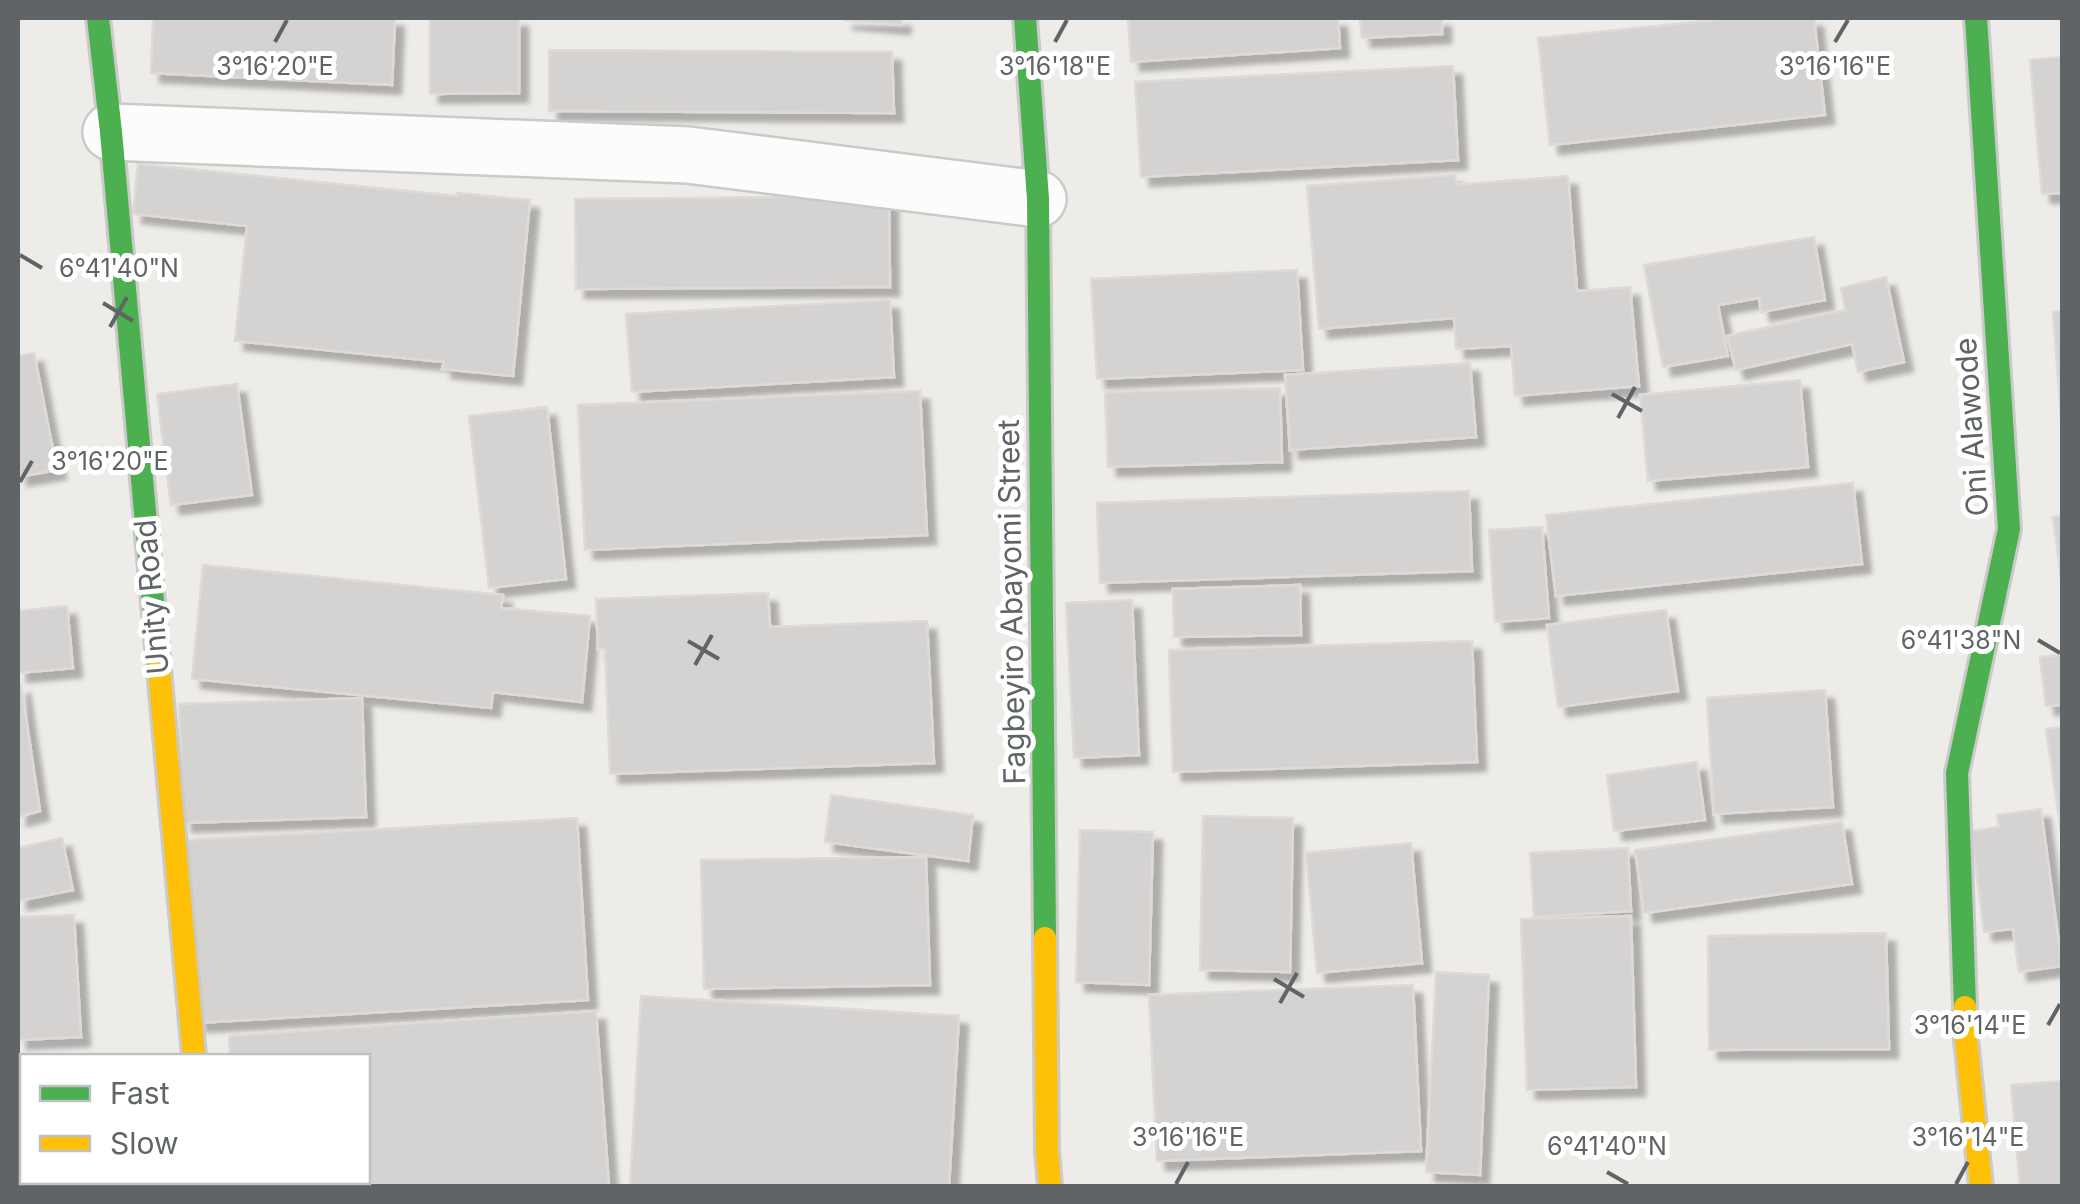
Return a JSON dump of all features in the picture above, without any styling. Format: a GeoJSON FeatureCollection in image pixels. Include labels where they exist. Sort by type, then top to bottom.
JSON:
{"type":"FeatureCollection","features":[{"type":"Feature","properties":{"kind":"street","name":"Unity Road"},"geometry":{"type":"LineString","coordinates":[[98,18],[194,1054]]}},
{"type":"Feature","properties":{"kind":"street","name":"Fagbeyiro Abayomi Street"},"geometry":{"type":"LineString","coordinates":[[1025,18],[1038,199],[1046,1132],[1050,1186]]}},
{"type":"Feature","properties":{"kind":"street","name":"Oni Alawode"},"geometry":{"type":"LineString","coordinates":[[1976,18],[2009,529],[1956,773],[1966,1038],[1982,1186]]}},
{"type":"Feature","properties":{"kind":"street"},"geometry":{"type":"LineString","coordinates":[[110,132],[688,155],[1038,199]]}},
{"type":"Feature","properties":{"kind":"building"},"geometry":{"type":"Polygon","coordinates":[[[153,18],[395,18],[392,85],[151,73],[153,18]]]}},
{"type":"Feature","properties":{"kind":"building"},"geometry":{"type":"Polygon","coordinates":[[[430,18],[519,18],[519,93],[430,94],[430,18]]]}},
{"type":"Feature","properties":{"kind":"building"},"geometry":{"type":"Polygon","coordinates":[[[844,18],[902,18],[901,25],[844,18]]]}},
{"type":"Feature","properties":{"kind":"building"},"geometry":{"type":"Polygon","coordinates":[[[1128,18],[1338,18],[1340,48],[1131,62],[1128,18]]]}},
{"type":"Feature","properties":{"kind":"building"},"geometry":{"type":"Polygon","coordinates":[[[1360,18],[1442,18],[1442,34],[1362,38],[1360,18]]]}},
{"type":"Feature","properties":{"kind":"building"},"geometry":{"type":"Polygon","coordinates":[[[1734,18],[1814,18],[1825,115],[1550,145],[1538,38],[1734,18]]]}},
{"type":"Feature","properties":{"kind":"building"},"geometry":{"type":"Polygon","coordinates":[[[549,50],[892,52],[894,113],[549,111],[549,50]]]}},
{"type":"Feature","properties":{"kind":"building"},"geometry":{"type":"Polygon","coordinates":[[[2062,57],[2062,193],[2042,194],[2030,60],[2062,57]]]}},
{"type":"Feature","properties":{"kind":"building"},"geometry":{"type":"Polygon","coordinates":[[[1453,66],[1458,160],[1141,177],[1135,82],[1453,66]]]}},
{"type":"Feature","properties":{"kind":"building"},"geometry":{"type":"Polygon","coordinates":[[[138,164],[530,200],[513,376],[442,369],[444,362],[235,341],[247,226],[133,214],[138,164]]]}},
{"type":"Feature","properties":{"kind":"building"},"geometry":{"type":"Polygon","coordinates":[[[1455,175],[1456,185],[1568,176],[1577,291],[1630,287],[1639,386],[1515,396],[1511,346],[1456,349],[1454,318],[1319,329],[1307,186],[1455,175]]]}},
{"type":"Feature","properties":{"kind":"building"},"geometry":{"type":"Polygon","coordinates":[[[889,196],[890,287],[576,289],[575,199],[889,196]]]}},
{"type":"Feature","properties":{"kind":"building"},"geometry":{"type":"Polygon","coordinates":[[[1814,237],[1825,300],[1761,312],[1759,298],[1718,305],[1728,356],[1663,367],[1644,265],[1814,237]]]}},
{"type":"Feature","properties":{"kind":"building"},"geometry":{"type":"Polygon","coordinates":[[[1297,270],[1303,370],[1097,379],[1091,279],[1297,270]]]}},
{"type":"Feature","properties":{"kind":"building"},"geometry":{"type":"Polygon","coordinates":[[[1886,277],[1904,362],[1858,372],[1852,344],[1736,370],[1727,336],[1845,310],[1841,288],[1886,277]]]}},
{"type":"Feature","properties":{"kind":"building"},"geometry":{"type":"Polygon","coordinates":[[[890,300],[894,377],[632,392],[626,314],[890,300]]]}},
{"type":"Feature","properties":{"kind":"building"},"geometry":{"type":"Polygon","coordinates":[[[2062,311],[2062,431],[2053,312],[2062,311]]]}},
{"type":"Feature","properties":{"kind":"building"},"geometry":{"type":"Polygon","coordinates":[[[34,353],[57,470],[18,477],[18,356],[34,353]]]}},
{"type":"Feature","properties":{"kind":"building"},"geometry":{"type":"Polygon","coordinates":[[[1470,363],[1476,437],[1290,450],[1285,375],[1470,363]]]}},
{"type":"Feature","properties":{"kind":"building"},"geometry":{"type":"Polygon","coordinates":[[[1800,380],[1808,467],[1648,481],[1640,395],[1800,380]]]}},
{"type":"Feature","properties":{"kind":"building"},"geometry":{"type":"Polygon","coordinates":[[[237,384],[252,495],[171,505],[157,394],[237,384]]]}},
{"type":"Feature","properties":{"kind":"building"},"geometry":{"type":"Polygon","coordinates":[[[1280,388],[1282,462],[1108,467],[1105,392],[1280,388]]]}},
{"type":"Feature","properties":{"kind":"building"},"geometry":{"type":"Polygon","coordinates":[[[920,391],[927,535],[585,550],[578,405],[920,391]]]}},
{"type":"Feature","properties":{"kind":"building"},"geometry":{"type":"Polygon","coordinates":[[[547,407],[566,579],[489,588],[469,416],[547,407]]]}},
{"type":"Feature","properties":{"kind":"building"},"geometry":{"type":"Polygon","coordinates":[[[1853,483],[1862,564],[1556,596],[1546,515],[1853,483]]]}},
{"type":"Feature","properties":{"kind":"building"},"geometry":{"type":"Polygon","coordinates":[[[1469,491],[1472,571],[1100,583],[1097,503],[1469,491]]]}},
{"type":"Feature","properties":{"kind":"building"},"geometry":{"type":"Polygon","coordinates":[[[2062,515],[2062,586],[2053,517],[2062,515]]]}},
{"type":"Feature","properties":{"kind":"building"},"geometry":{"type":"Polygon","coordinates":[[[1542,527],[1549,618],[1495,622],[1489,530],[1542,527]]]}},
{"type":"Feature","properties":{"kind":"building"},"geometry":{"type":"Polygon","coordinates":[[[203,565],[503,595],[501,608],[590,616],[582,702],[493,692],[491,708],[192,679],[203,565]]]}},
{"type":"Feature","properties":{"kind":"building"},"geometry":{"type":"Polygon","coordinates":[[[1300,585],[1301,635],[1174,637],[1173,589],[1300,585]]]}},
{"type":"Feature","properties":{"kind":"building"},"geometry":{"type":"Polygon","coordinates":[[[768,593],[770,627],[927,621],[934,763],[610,774],[605,649],[598,649],[596,599],[768,593]]]}},
{"type":"Feature","properties":{"kind":"building"},"geometry":{"type":"Polygon","coordinates":[[[1132,600],[1139,755],[1074,758],[1066,603],[1132,600]]]}},
{"type":"Feature","properties":{"kind":"building"},"geometry":{"type":"Polygon","coordinates":[[[67,606],[73,668],[18,673],[18,611],[67,606]]]}},
{"type":"Feature","properties":{"kind":"building"},"geometry":{"type":"Polygon","coordinates":[[[1666,610],[1678,691],[1558,707],[1547,625],[1666,610]]]}},
{"type":"Feature","properties":{"kind":"building"},"geometry":{"type":"Polygon","coordinates":[[[1472,641],[1477,762],[1173,772],[1169,650],[1472,641]]]}},
{"type":"Feature","properties":{"kind":"building"},"geometry":{"type":"Polygon","coordinates":[[[2062,655],[2062,705],[2046,706],[2040,657],[2062,655]]]}},
{"type":"Feature","properties":{"kind":"building"},"geometry":{"type":"Polygon","coordinates":[[[21,685],[40,811],[18,817],[18,686],[21,685]]]}},
{"type":"Feature","properties":{"kind":"building"},"geometry":{"type":"Polygon","coordinates":[[[1825,690],[1833,807],[1714,814],[1707,698],[1825,690]]]}},
{"type":"Feature","properties":{"kind":"building"},"geometry":{"type":"Polygon","coordinates":[[[362,698],[366,817],[183,823],[179,704],[362,698]]]}},
{"type":"Feature","properties":{"kind":"building"},"geometry":{"type":"Polygon","coordinates":[[[2062,727],[2062,838],[2046,729],[2062,727]]]}},
{"type":"Feature","properties":{"kind":"building"},"geometry":{"type":"Polygon","coordinates":[[[1697,762],[1705,820],[1614,831],[1607,775],[1697,762]]]}},
{"type":"Feature","properties":{"kind":"building"},"geometry":{"type":"Polygon","coordinates":[[[831,795],[973,815],[968,861],[825,842],[831,795]]]}},
{"type":"Feature","properties":{"kind":"building"},"geometry":{"type":"Polygon","coordinates":[[[2041,809],[2062,966],[2019,972],[2013,929],[1984,932],[1971,831],[1999,827],[1997,815],[2041,809]]]}},
{"type":"Feature","properties":{"kind":"building"},"geometry":{"type":"Polygon","coordinates":[[[1203,816],[1293,818],[1290,972],[1200,970],[1203,816]]]}},
{"type":"Feature","properties":{"kind":"building"},"geometry":{"type":"Polygon","coordinates":[[[577,818],[588,1000],[197,1023],[186,840],[577,818]]]}},
{"type":"Feature","properties":{"kind":"building"},"geometry":{"type":"Polygon","coordinates":[[[1842,822],[1852,884],[1644,913],[1635,850],[1842,822]]]}},
{"type":"Feature","properties":{"kind":"building"},"geometry":{"type":"Polygon","coordinates":[[[1080,830],[1153,832],[1149,985],[1076,982],[1080,830]]]}},
{"type":"Feature","properties":{"kind":"building"},"geometry":{"type":"Polygon","coordinates":[[[62,838],[73,890],[18,901],[18,848],[62,838]]]}},
{"type":"Feature","properties":{"kind":"building"},"geometry":{"type":"Polygon","coordinates":[[[1411,843],[1422,963],[1317,973],[1306,853],[1411,843]]]}},
{"type":"Feature","properties":{"kind":"building"},"geometry":{"type":"Polygon","coordinates":[[[1628,848],[1631,911],[1534,917],[1530,853],[1628,848]]]}},
{"type":"Feature","properties":{"kind":"building"},"geometry":{"type":"Polygon","coordinates":[[[926,857],[930,985],[704,989],[701,860],[926,857]]]}},
{"type":"Feature","properties":{"kind":"building"},"geometry":{"type":"Polygon","coordinates":[[[74,915],[81,1037],[18,1040],[18,917],[74,915]]]}},
{"type":"Feature","properties":{"kind":"building"},"geometry":{"type":"Polygon","coordinates":[[[1631,916],[1636,1087],[1527,1090],[1521,919],[1631,916]]]}},
{"type":"Feature","properties":{"kind":"building"},"geometry":{"type":"Polygon","coordinates":[[[1886,933],[1889,1049],[1709,1050],[1708,936],[1886,933]]]}},
{"type":"Feature","properties":{"kind":"building"},"geometry":{"type":"Polygon","coordinates":[[[1436,972],[1489,975],[1480,1175],[1426,1172],[1436,972]]]}},
{"type":"Feature","properties":{"kind":"building"},"geometry":{"type":"Polygon","coordinates":[[[1413,985],[1421,1151],[1157,1161],[1149,995],[1413,985]]]}},
{"type":"Feature","properties":{"kind":"building"},"geometry":{"type":"Polygon","coordinates":[[[641,996],[959,1016],[949,1186],[630,1186],[641,996]]]}},
{"type":"Feature","properties":{"kind":"building"},"geometry":{"type":"Polygon","coordinates":[[[596,1011],[609,1186],[240,1186],[370,1184],[370,1054],[230,1054],[229,1036],[596,1011]]]}},
{"type":"Feature","properties":{"kind":"building"},"geometry":{"type":"Polygon","coordinates":[[[2062,1081],[2062,1186],[2020,1186],[2011,1085],[2062,1081]]]}},
{"type":"Feature","properties":{"kind":"traffic: fast"},"geometry":{"type":"LineString","coordinates":[[98,18],[159,669]]}},
{"type":"Feature","properties":{"kind":"traffic: fast"},"geometry":{"type":"LineString","coordinates":[[1025,18],[1038,199],[1045,938]]}},
{"type":"Feature","properties":{"kind":"traffic: fast"},"geometry":{"type":"LineString","coordinates":[[1965,1007],[1957,773],[2009,529],[1976,18]]}},
{"type":"Feature","properties":{"kind":"traffic: slow"},"geometry":{"type":"LineString","coordinates":[[159,669],[194,1054]]}},
{"type":"Feature","properties":{"kind":"traffic: slow"},"geometry":{"type":"LineString","coordinates":[[1045,938],[1050,1186]]}},
{"type":"Feature","properties":{"kind":"traffic: slow"},"geometry":{"type":"LineString","coordinates":[[1965,1007],[1981,1186]]}}]}
